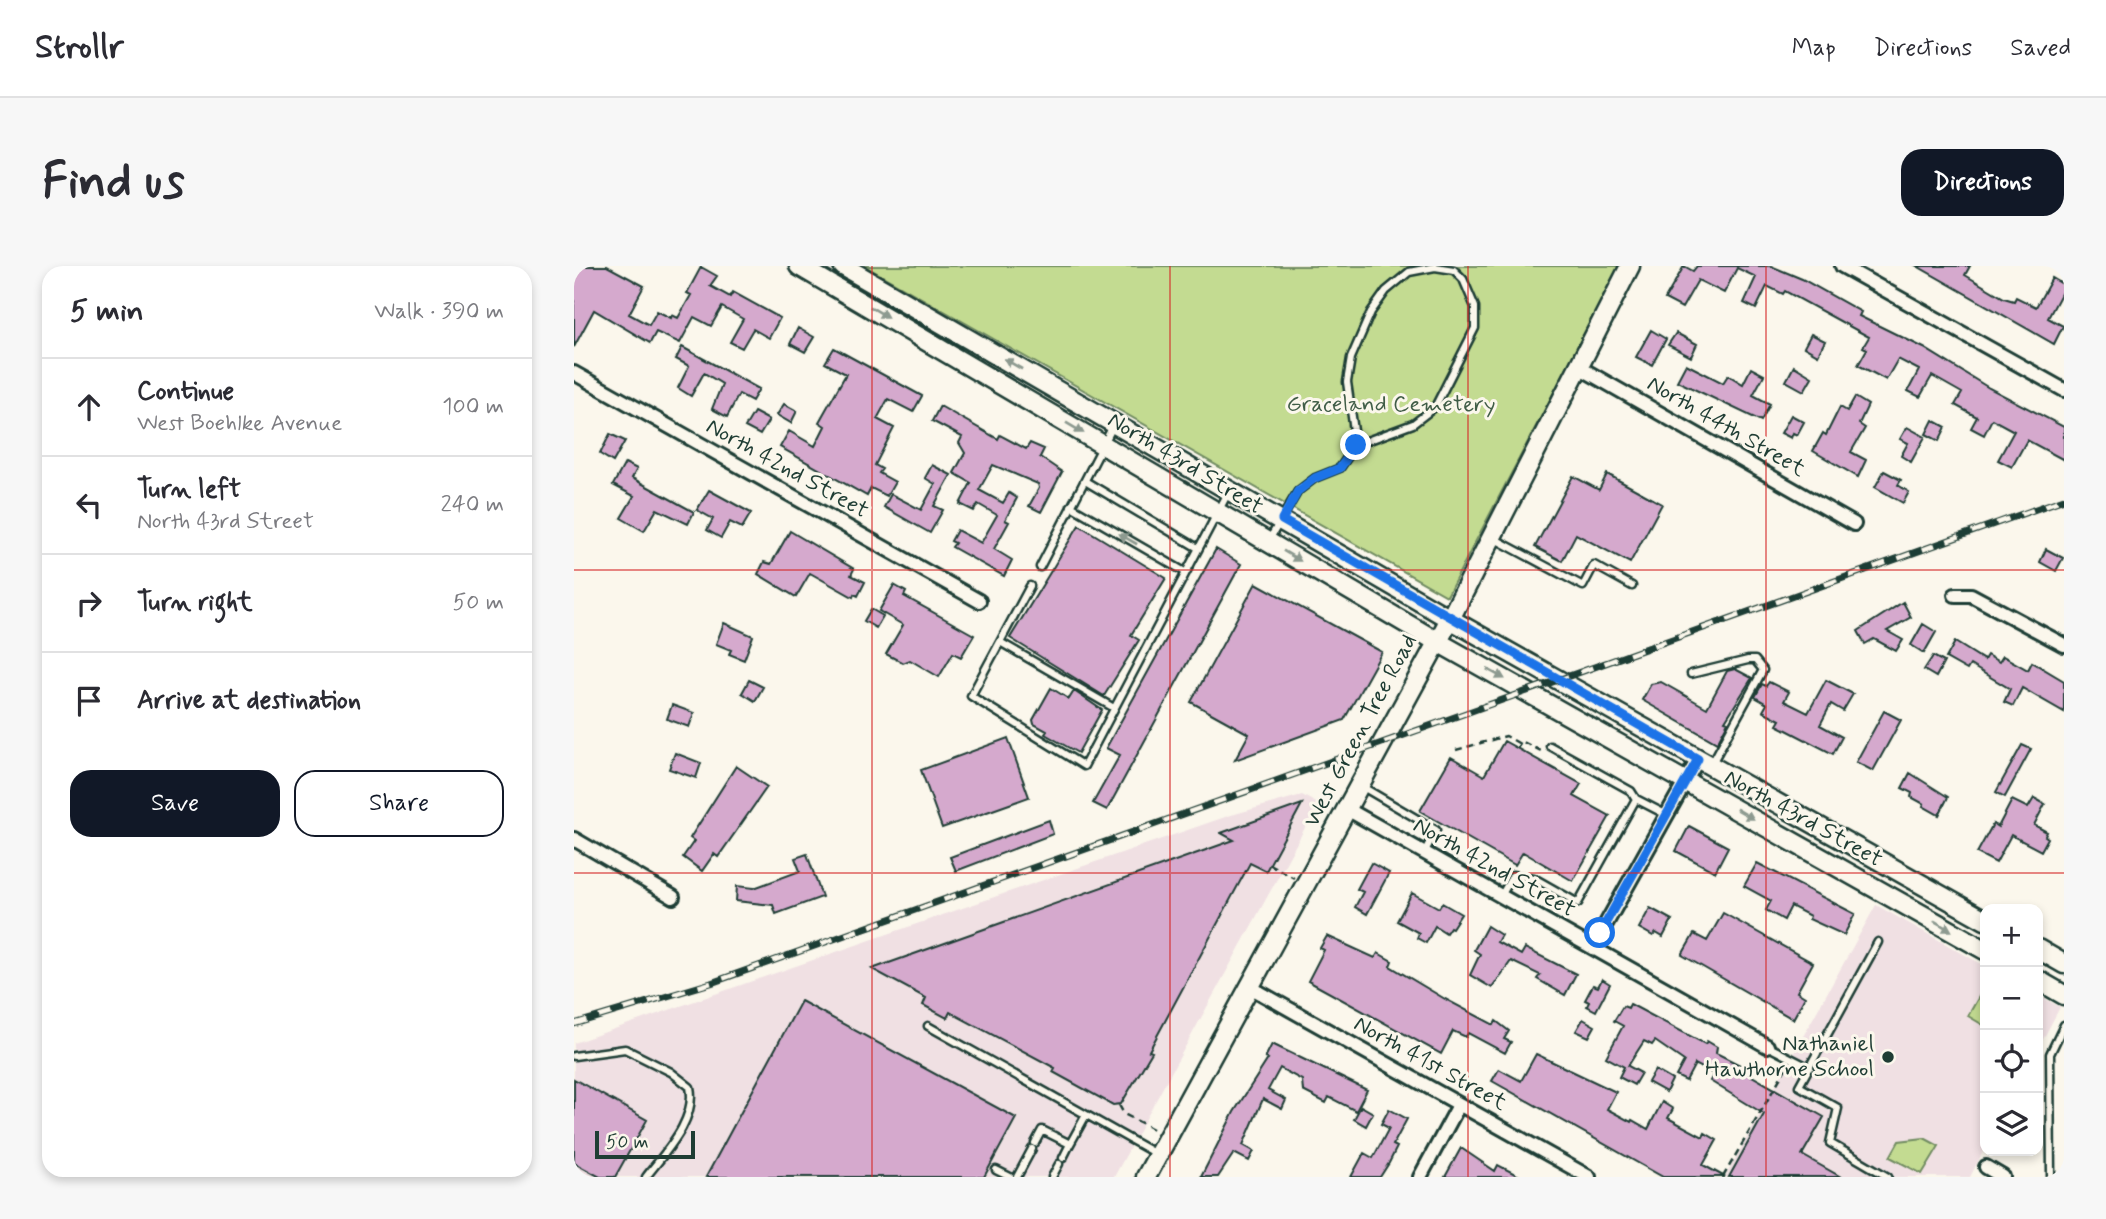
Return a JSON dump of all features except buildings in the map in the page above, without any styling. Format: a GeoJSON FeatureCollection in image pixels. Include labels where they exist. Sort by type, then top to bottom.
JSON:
{"type":"FeatureCollection","features":[{"type":"Feature","properties":{"kind":"main road","name":"North 43rd Street"},"geometry":{"type":"LineString","coordinates":[[799,266],[1436,641],[1980,947]]}},
{"type":"Feature","properties":{"kind":"main road","name":"West Green Tree Road"},"geometry":{"type":"LineString","coordinates":[[1146,1177],[1450,619],[1630,266]]}},
{"type":"Feature","properties":{"kind":"main road","name":"North 43rd Street"},"geometry":{"type":"LineString","coordinates":[[848,269],[1450,619],[1980,917]]}},
{"type":"Feature","properties":{"kind":"main road"},"geometry":{"type":"LineString","coordinates":[[2043,952],[2064,964]]}},
{"type":"Feature","properties":{"kind":"main road"},"geometry":{"type":"LineString","coordinates":[[2043,983],[2064,995]]}},
{"type":"Feature","properties":{"kind":"street"},"geometry":{"type":"LineString","coordinates":[[1842,266],[2064,390]]}},
{"type":"Feature","properties":{"kind":"street","name":"North 44th Street"},"geometry":{"type":"LineString","coordinates":[[1577,366],[1854,524]]}},
{"type":"Feature","properties":{"kind":"street","name":"North 42nd Street"},"geometry":{"type":"LineString","coordinates":[[574,373],[979,601]]}},
{"type":"Feature","properties":{"kind":"street"},"geometry":{"type":"LineString","coordinates":[[1955,595],[1971,596],[2064,645]]}},
{"type":"Feature","properties":{"kind":"street"},"geometry":{"type":"LineString","coordinates":[[1592,947],[1686,781],[1704,763]]}},
{"type":"Feature","properties":{"kind":"street","name":"North 42nd Street"},"geometry":{"type":"LineString","coordinates":[[1347,809],[1767,1046]]}},
{"type":"Feature","properties":{"kind":"street"},"geometry":{"type":"LineString","coordinates":[[574,839],[673,897]]}},
{"type":"Feature","properties":{"kind":"street","name":"North 41st Street"},"geometry":{"type":"LineString","coordinates":[[1250,988],[1588,1177]]}},
{"type":"Feature","properties":{"kind":"street"},"geometry":{"type":"LineString","coordinates":[[1420,1177],[1459,1105]]}},
{"type":"Feature","properties":{"kind":"street"},"geometry":{"type":"LineString","coordinates":[[1986,1167],[2003,1177]]}},
{"type":"Feature","properties":{"kind":"lane"},"geometry":{"type":"LineString","coordinates":[[1268,541],[1298,491],[1315,478],[1340,468],[1356,445],[1413,424],[1435,407],[1475,328],[1475,307],[1455,268],[1435,267],[1409,272],[1386,291],[1371,313],[1351,358],[1347,382],[1356,445]]}},
{"type":"Feature","properties":{"kind":"lane"},"geometry":{"type":"LineString","coordinates":[[843,290],[848,269]]}},
{"type":"Feature","properties":{"kind":"lane"},"geometry":{"type":"LineString","coordinates":[[1040,567],[1115,422]]}},
{"type":"Feature","properties":{"kind":"lane"},"geometry":{"type":"LineString","coordinates":[[1084,481],[1198,548]]}},
{"type":"Feature","properties":{"kind":"lane"},"geometry":{"type":"LineString","coordinates":[[1030,586],[971,696],[1084,766],[1230,490]]}},
{"type":"Feature","properties":{"kind":"lane"},"geometry":{"type":"LineString","coordinates":[[1071,506],[1185,572]]}},
{"type":"Feature","properties":{"kind":"lane"},"geometry":{"type":"LineString","coordinates":[[1490,536],[1583,586],[1594,565],[1632,586]]}},
{"type":"Feature","properties":{"kind":"lane"},"geometry":{"type":"LineString","coordinates":[[1000,642],[1114,708]]}},
{"type":"Feature","properties":{"kind":"lane"},"geometry":{"type":"LineString","coordinates":[[1691,674],[1748,660],[1755,660],[1763,670],[1704,763]]}},
{"type":"Feature","properties":{"kind":"lane"},"geometry":{"type":"LineString","coordinates":[[1550,746],[1631,791],[1636,799],[1667,815]]}},
{"type":"Feature","properties":{"kind":"lane"},"geometry":{"type":"LineString","coordinates":[[1360,785],[1436,830],[1424,853]]}},
{"type":"Feature","properties":{"kind":"lane"},"geometry":{"type":"LineString","coordinates":[[1501,896],[1513,875],[1534,878],[1578,903],[1636,799]]}},
{"type":"Feature","properties":{"kind":"lane"},"geometry":{"type":"LineString","coordinates":[[1802,846],[1814,824]]}},
{"type":"Feature","properties":{"kind":"lane"},"geometry":{"type":"LineString","coordinates":[[1878,942],[1799,1086],[1838,1108],[1830,1143],[1888,1177]]}},
{"type":"Feature","properties":{"kind":"lane"},"geometry":{"type":"LineString","coordinates":[[928,1026],[1158,1154]]}},
{"type":"Feature","properties":{"kind":"lane"},"geometry":{"type":"LineString","coordinates":[[2051,1177],[2050,1054],[2063,1028]]}},
{"type":"Feature","properties":{"kind":"lane"},"geometry":{"type":"LineString","coordinates":[[1767,1046],[1810,1068]]}},
{"type":"Feature","properties":{"kind":"lane"},"geometry":{"type":"LineString","coordinates":[[574,1056],[625,1049],[671,1072],[690,1087],[692,1098],[687,1119],[646,1177]]}},
{"type":"Feature","properties":{"kind":"lane"},"geometry":{"type":"LineString","coordinates":[[1052,1177],[1086,1115]]}},
{"type":"Feature","properties":{"kind":"lane"},"geometry":{"type":"LineString","coordinates":[[1017,1177],[1042,1130],[1070,1144]]}},
{"type":"Feature","properties":{"kind":"lane"},"geometry":{"type":"LineString","coordinates":[[996,1170],[1010,1177]]}},
{"type":"Feature","properties":{"kind":"path"},"geometry":{"type":"LineString","coordinates":[[1456,750],[1506,736],[1520,744]]}},
{"type":"Feature","properties":{"kind":"path"},"geometry":{"type":"LineString","coordinates":[[1517,749],[1521,741],[1541,752],[1550,746]]}},
{"type":"Feature","properties":{"kind":"path"},"geometry":{"type":"LineString","coordinates":[[1269,864],[1306,885]]}},
{"type":"Feature","properties":{"kind":"path"},"geometry":{"type":"LineString","coordinates":[[1723,1177],[1791,1058]]}},
{"type":"Feature","properties":{"kind":"path"},"geometry":{"type":"LineString","coordinates":[[1119,1105],[1124,1114],[1168,1137]]}},
{"type":"Feature","properties":{"kind":"shaded area"},"geometry":{"type":"Polygon","coordinates":[[[1302,795],[1318,804],[1114,1177],[574,1177],[574,1043],[1228,816],[1302,795]]]}},
{"type":"Feature","properties":{"kind":"shaded area","name":"Nathaniel Hawthorne School"},"geometry":{"type":"Polygon","coordinates":[[[1876,905],[1980,963],[1981,1156],[1970,1177],[1725,1177],[1876,905]]]}},
{"type":"Feature","properties":{"kind":"shaded area"},"geometry":{"type":"Polygon","coordinates":[[[2043,998],[2060,1007],[2043,1039],[2043,998]]]}},
{"type":"Feature","properties":{"kind":"green space","name":"Graceland Cemetery"},"geometry":{"type":"Polygon","coordinates":[[[865,266],[1620,266],[1447,596],[865,266]]]}},
{"type":"Feature","properties":{"kind":"green space"},"geometry":{"type":"Polygon","coordinates":[[[1980,995],[1980,1023],[1968,1016],[1980,995]]]}},
{"type":"Feature","properties":{"kind":"green space"},"geometry":{"type":"Polygon","coordinates":[[[1924,1138],[1939,1146],[1922,1174],[1890,1157],[1899,1141],[1924,1138]]]}},
{"type":"Feature","properties":{"kind":"railway"},"geometry":{"type":"LineString","coordinates":[[574,1024],[711,983],[2064,499]]}},
{"type":"Feature","properties":{"kind":"place","name":"Nathaniel Hawthorne School"},"geometry":{"type":"Point","coordinates":[1888,1057]}},
{"type":"Feature","properties":{"kind":"route"},"geometry":{"type":"LineString","coordinates":[[1356,445],[1340,468],[1315,478],[1298,491],[1282,520],[1450,619],[1698,759],[1600,933]]}}]}
